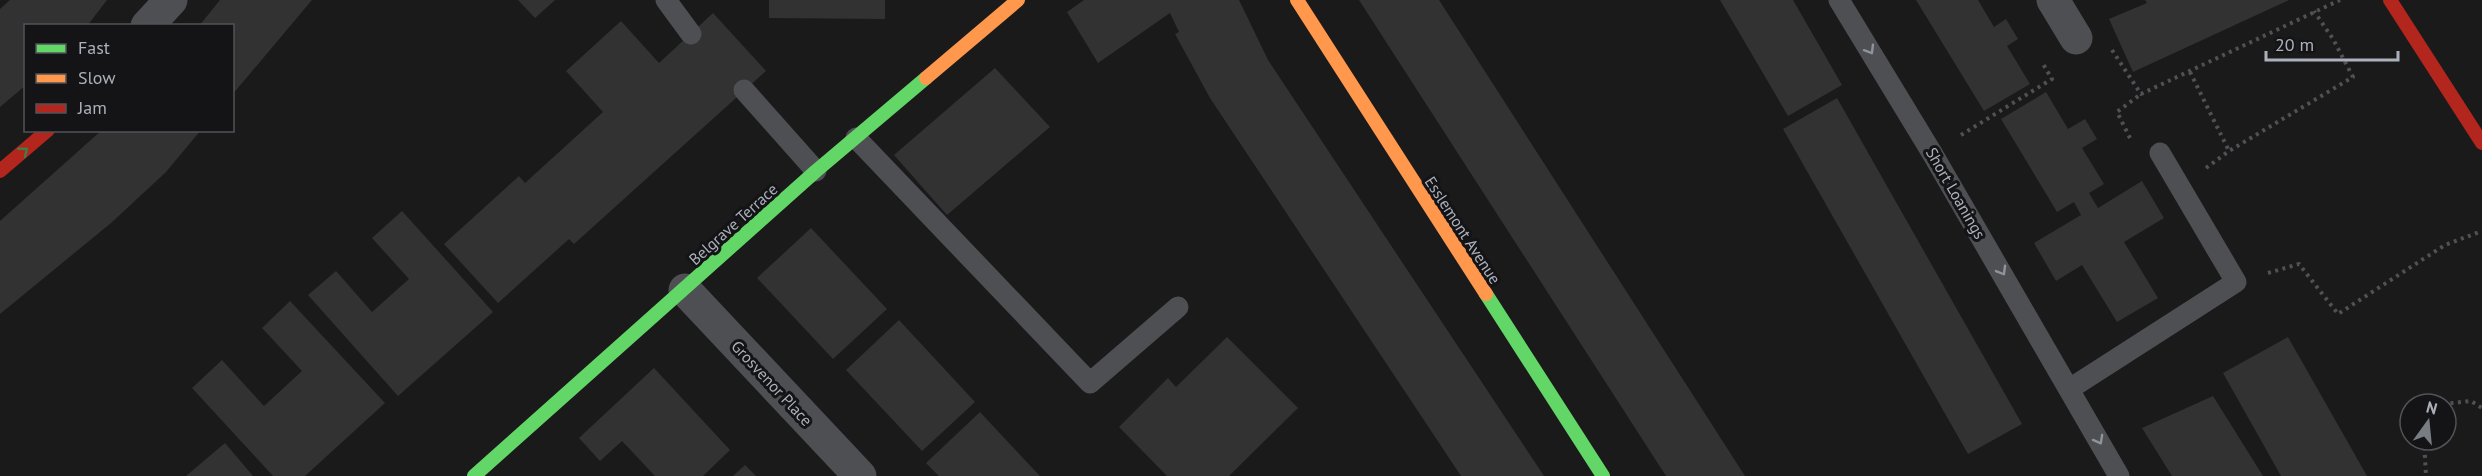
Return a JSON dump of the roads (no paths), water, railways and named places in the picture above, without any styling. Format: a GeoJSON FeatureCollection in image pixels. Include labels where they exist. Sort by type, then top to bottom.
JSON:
{"type":"FeatureCollection","features":[{"type":"Feature","properties":{"kind":"street"},"geometry":{"type":"LineString","coordinates":[[149,24],[171,0]]}},
{"type":"Feature","properties":{"kind":"street","name":"Belgrave Terrace"},"geometry":{"type":"LineString","coordinates":[[474,476],[816,171],[1018,0]]}},
{"type":"Feature","properties":{"kind":"street","name":"Esslemont Avenue"},"geometry":{"type":"LineString","coordinates":[[1297,0],[1603,476]]}},
{"type":"Feature","properties":{"kind":"street"},"geometry":{"type":"LineString","coordinates":[[2053,0],[2076,38]]}},
{"type":"Feature","properties":{"kind":"street"},"geometry":{"type":"LineString","coordinates":[[2390,0],[2482,143]]}},
{"type":"Feature","properties":{"kind":"street"},"geometry":{"type":"LineString","coordinates":[[0,171],[46,132]]}},
{"type":"Feature","properties":{"kind":"street","name":"Grosvenor Place"},"geometry":{"type":"LineString","coordinates":[[685,290],[860,476]]}},
{"type":"Feature","properties":{"kind":"lane"},"geometry":{"type":"LineString","coordinates":[[666,0],[691,34]]}},
{"type":"Feature","properties":{"kind":"lane","name":"Short Loanings"},"geometry":{"type":"LineString","coordinates":[[1839,0],[2071,388],[2120,476]]}},
{"type":"Feature","properties":{"kind":"lane"},"geometry":{"type":"LineString","coordinates":[[744,90],[816,171]]}},
{"type":"Feature","properties":{"kind":"lane"},"geometry":{"type":"LineString","coordinates":[[855,138],[1090,383],[1178,307]]}},
{"type":"Feature","properties":{"kind":"lane"},"geometry":{"type":"LineString","coordinates":[[2071,388],[2236,282],[2160,153]]}}]}
